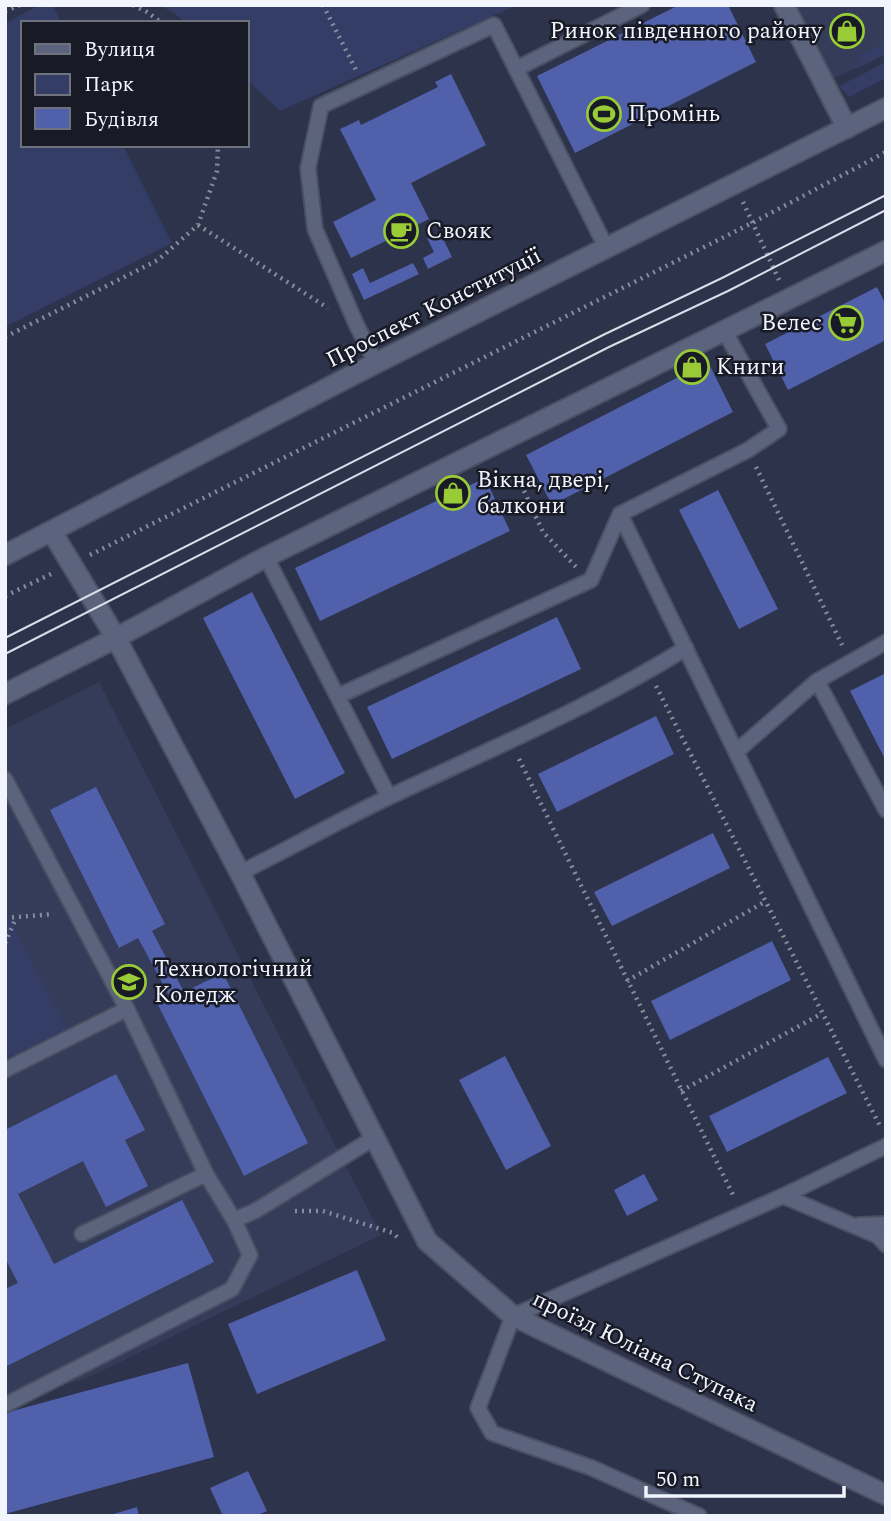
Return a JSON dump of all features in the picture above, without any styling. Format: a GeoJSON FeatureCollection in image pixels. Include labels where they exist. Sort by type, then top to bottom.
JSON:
{"type":"FeatureCollection","features":[{"type":"Feature","properties":{"kind":"street"},"geometry":{"type":"LineString","coordinates":[[784,5],[846,128]]}},
{"type":"Feature","properties":{"kind":"street","name":"Проспект Конституції"},"geometry":{"type":"LineString","coordinates":[[5,555],[376,363],[886,108]]}},
{"type":"Feature","properties":{"kind":"street"},"geometry":{"type":"LineString","coordinates":[[5,694],[266,557],[886,251]]}},
{"type":"Feature","properties":{"kind":"street","name":"проїзд Юліана Ступака"},"geometry":{"type":"LineString","coordinates":[[52,532],[116,638],[240,873],[427,1241],[513,1316],[886,1495]]}},
{"type":"Feature","properties":{"kind":"lane"},"geometry":{"type":"LineString","coordinates":[[516,69],[642,5]]}},
{"type":"Feature","properties":{"kind":"lane"},"geometry":{"type":"LineString","coordinates":[[376,363],[315,229],[308,168],[321,106],[494,24],[607,249]]}},
{"type":"Feature","properties":{"kind":"lane"},"geometry":{"type":"LineString","coordinates":[[338,696],[591,580],[620,514],[748,450],[779,429],[725,332]]}},
{"type":"Feature","properties":{"kind":"lane"},"geometry":{"type":"LineString","coordinates":[[620,514],[886,1060]]}},
{"type":"Feature","properties":{"kind":"lane"},"geometry":{"type":"LineString","coordinates":[[266,557],[388,797]]}},
{"type":"Feature","properties":{"kind":"lane"},"geometry":{"type":"LineString","coordinates":[[737,751],[817,681],[886,642]]}},
{"type":"Feature","properties":{"kind":"lane"},"geometry":{"type":"LineString","coordinates":[[240,873],[388,797],[511,740],[649,671],[687,648]]}},
{"type":"Feature","properties":{"kind":"lane"},"geometry":{"type":"LineString","coordinates":[[817,681],[886,810]]}},
{"type":"Feature","properties":{"kind":"lane"},"geometry":{"type":"LineString","coordinates":[[5,779],[127,1009],[206,1174],[234,1220],[250,1255],[232,1289],[5,1405]]}},
{"type":"Feature","properties":{"kind":"lane"},"geometry":{"type":"LineString","coordinates":[[5,1070],[127,1009]]}},
{"type":"Feature","properties":{"kind":"lane"},"geometry":{"type":"LineString","coordinates":[[234,1220],[256,1211],[374,1138]]}},
{"type":"Feature","properties":{"kind":"lane"},"geometry":{"type":"LineString","coordinates":[[699,1516],[592,1468],[492,1433],[478,1408],[513,1316],[783,1196],[886,1146]]}},
{"type":"Feature","properties":{"kind":"lane"},"geometry":{"type":"LineString","coordinates":[[82,1234],[206,1174]]}},
{"type":"Feature","properties":{"kind":"lane"},"geometry":{"type":"LineString","coordinates":[[783,1196],[878,1236],[886,1245]]}},
{"type":"Feature","properties":{"kind":"lane"},"geometry":{"type":"LineString","coordinates":[[851,1225],[886,1224]]}},
{"type":"Feature","properties":{"kind":"path"},"geometry":{"type":"LineString","coordinates":[[5,11],[20,5]]}},
{"type":"Feature","properties":{"kind":"path"},"geometry":{"type":"LineString","coordinates":[[133,5],[159,21]]}},
{"type":"Feature","properties":{"kind":"path"},"geometry":{"type":"LineString","coordinates":[[323,5],[364,86]]}},
{"type":"Feature","properties":{"kind":"path"},"geometry":{"type":"LineString","coordinates":[[5,337],[158,260],[198,225],[217,171],[218,147]]}},
{"type":"Feature","properties":{"kind":"path"},"geometry":{"type":"LineString","coordinates":[[5,596],[752,223],[886,152]]}},
{"type":"Feature","properties":{"kind":"path"},"geometry":{"type":"LineString","coordinates":[[734,185],[788,300]]}},
{"type":"Feature","properties":{"kind":"path"},"geometry":{"type":"LineString","coordinates":[[198,225],[357,326]]}},
{"type":"Feature","properties":{"kind":"path"},"geometry":{"type":"LineString","coordinates":[[748,450],[850,661]]}},
{"type":"Feature","properties":{"kind":"path"},"geometry":{"type":"LineString","coordinates":[[524,491],[543,532],[562,554],[591,580]]}},
{"type":"Feature","properties":{"kind":"path"},"geometry":{"type":"LineString","coordinates":[[649,671],[687,751],[886,1138]]}},
{"type":"Feature","properties":{"kind":"path"},"geometry":{"type":"LineString","coordinates":[[511,740],[742,1214]]}},
{"type":"Feature","properties":{"kind":"path"},"geometry":{"type":"LineString","coordinates":[[627,981],[765,901]]}},
{"type":"Feature","properties":{"kind":"path"},"geometry":{"type":"LineString","coordinates":[[5,918],[76,913]]}},
{"type":"Feature","properties":{"kind":"path"},"geometry":{"type":"LineString","coordinates":[[5,943],[17,918]]}},
{"type":"Feature","properties":{"kind":"path"},"geometry":{"type":"LineString","coordinates":[[681,1091],[821,1014]]}},
{"type":"Feature","properties":{"kind":"path"},"geometry":{"type":"LineString","coordinates":[[256,1211],[323,1211],[393,1233],[401,1242]]}},
{"type":"Feature","properties":{"kind":"shaded area","name":"Ринок південного району"},"geometry":{"type":"Polygon","coordinates":[[[804,5],[886,5],[886,54],[832,79],[796,8],[804,5]]]}},
{"type":"Feature","properties":{"kind":"shaded area","name":"Технологічний Коледж"},"geometry":{"type":"Polygon","coordinates":[[[99,682],[381,1235],[85,1379],[5,1400],[5,729],[99,682]]]}},
{"type":"Feature","properties":{"kind":"green space"},"geometry":{"type":"Polygon","coordinates":[[[40,5],[53,5],[60,21],[21,21],[21,147],[124,147],[172,243],[5,327],[5,23],[40,5]]]}},
{"type":"Feature","properties":{"kind":"green space"},"geometry":{"type":"Polygon","coordinates":[[[159,5],[517,5],[280,111],[248,81],[248,21],[183,21],[159,5]]]}},
{"type":"Feature","properties":{"kind":"green space"},"geometry":{"type":"Polygon","coordinates":[[[886,41],[886,54],[856,69],[860,55],[886,41]]]}},
{"type":"Feature","properties":{"kind":"green space"},"geometry":{"type":"Polygon","coordinates":[[[886,62],[886,78],[849,97],[839,86],[886,62]]]}},
{"type":"Feature","properties":{"kind":"green space"},"geometry":{"type":"Polygon","coordinates":[[[5,911],[67,1029],[5,1059],[5,911]]]}},
{"type":"Feature","properties":{"kind":"building","name":"Промінь"},"geometry":{"type":"Polygon","coordinates":[[[679,5],[728,5],[756,62],[575,153],[537,76],[679,5]]]}},
{"type":"Feature","properties":{"kind":"building"},"geometry":{"type":"Polygon","coordinates":[[[451,74],[486,145],[411,183],[429,219],[413,227],[414,238],[401,244],[394,237],[351,258],[333,222],[376,200],[340,129],[359,120],[361,125],[438,87],[435,82],[451,74]]]}},
{"type":"Feature","properties":{"kind":"building"},"geometry":{"type":"Polygon","coordinates":[[[440,232],[452,257],[428,269],[423,258],[434,252],[427,238],[440,232]]]}},
{"type":"Feature","properties":{"kind":"building"},"geometry":{"type":"Polygon","coordinates":[[[413,263],[419,274],[364,300],[352,274],[363,268],[370,283],[413,263]]]}},
{"type":"Feature","properties":{"kind":"building","name":"Велес"},"geometry":{"type":"Polygon","coordinates":[[[877,287],[886,305],[886,340],[788,390],[765,344],[877,287]]]}},
{"type":"Feature","properties":{"kind":"building"},"geometry":{"type":"Polygon","coordinates":[[[708,362],[733,412],[552,505],[526,455],[708,362]]]}},
{"type":"Feature","properties":{"kind":"building"},"geometry":{"type":"Polygon","coordinates":[[[485,478],[510,531],[320,621],[295,568],[485,478]]]}},
{"type":"Feature","properties":{"kind":"building"},"geometry":{"type":"Polygon","coordinates":[[[718,490],[778,609],[739,629],[679,510],[718,490]]]}},
{"type":"Feature","properties":{"kind":"building"},"geometry":{"type":"Polygon","coordinates":[[[252,592],[345,773],[295,799],[203,618],[252,592]]]}},
{"type":"Feature","properties":{"kind":"building"},"geometry":{"type":"Polygon","coordinates":[[[557,617],[581,669],[392,759],[367,707],[557,617]]]}},
{"type":"Feature","properties":{"kind":"building"},"geometry":{"type":"Polygon","coordinates":[[[886,673],[886,761],[850,691],[886,673]]]}},
{"type":"Feature","properties":{"kind":"building"},"geometry":{"type":"Polygon","coordinates":[[[656,716],[674,754],[557,812],[538,774],[656,716]]]}},
{"type":"Feature","properties":{"kind":"building"},"geometry":{"type":"Polygon","coordinates":[[[96,787],[165,924],[152,931],[184,992],[223,973],[308,1143],[244,1176],[158,1005],[171,999],[138,938],[119,948],[50,810],[96,787]]]}},
{"type":"Feature","properties":{"kind":"building"},"geometry":{"type":"Polygon","coordinates":[[[713,833],[730,868],[612,926],[594,892],[713,833]]]}},
{"type":"Feature","properties":{"kind":"building"},"geometry":{"type":"Polygon","coordinates":[[[772,941],[791,980],[670,1040],[651,1001],[772,941]]]}},
{"type":"Feature","properties":{"kind":"building"},"geometry":{"type":"Polygon","coordinates":[[[505,1056],[551,1146],[506,1170],[459,1080],[505,1056]]]}},
{"type":"Feature","properties":{"kind":"building"},"geometry":{"type":"Polygon","coordinates":[[[828,1057],[847,1093],[727,1152],[709,1116],[828,1057]]]}},
{"type":"Feature","properties":{"kind":"building"},"geometry":{"type":"Polygon","coordinates":[[[116,1074],[145,1130],[125,1140],[148,1186],[106,1207],[83,1161],[18,1194],[54,1264],[182,1200],[214,1262],[5,1367],[5,1289],[18,1283],[5,1258],[5,1130],[116,1074]]]}},
{"type":"Feature","properties":{"kind":"building"},"geometry":{"type":"Polygon","coordinates":[[[644,1174],[658,1200],[627,1216],[614,1190],[644,1174]]]}},
{"type":"Feature","properties":{"kind":"building"},"geometry":{"type":"Polygon","coordinates":[[[357,1270],[386,1340],[257,1394],[228,1324],[357,1270]]]}},
{"type":"Feature","properties":{"kind":"building"},"geometry":{"type":"Polygon","coordinates":[[[188,1363],[214,1457],[5,1514],[5,1413],[188,1363]]]}},
{"type":"Feature","properties":{"kind":"building"},"geometry":{"type":"Polygon","coordinates":[[[248,1471],[267,1511],[256,1516],[223,1516],[210,1488],[248,1471]]]}},
{"type":"Feature","properties":{"kind":"building"},"geometry":{"type":"Polygon","coordinates":[[[137,1507],[139,1516],[110,1516],[110,1515],[137,1507]]]}},
{"type":"Feature","properties":{"kind":"tram line"},"geometry":{"type":"LineString","coordinates":[[5,638],[886,195]]}},
{"type":"Feature","properties":{"kind":"tram line"},"geometry":{"type":"LineString","coordinates":[[5,654],[609,347],[728,291],[886,210]]}},
{"type":"Feature","properties":{"kind":"place","name":"Ринок південного району"},"geometry":{"type":"Point","coordinates":[847,31]}},
{"type":"Feature","properties":{"kind":"place","name":"Промінь"},"geometry":{"type":"Point","coordinates":[604,114]}},
{"type":"Feature","properties":{"kind":"place","name":"Свояк"},"geometry":{"type":"Point","coordinates":[401,231]}},
{"type":"Feature","properties":{"kind":"place","name":"Велес"},"geometry":{"type":"Point","coordinates":[846,323]}},
{"type":"Feature","properties":{"kind":"place","name":"Книги"},"geometry":{"type":"Point","coordinates":[692,367]}},
{"type":"Feature","properties":{"kind":"place","name":"Вікна, двері, балкони"},"geometry":{"type":"Point","coordinates":[453,493]}},
{"type":"Feature","properties":{"kind":"place","name":"Технологічний Коледж"},"geometry":{"type":"Point","coordinates":[129,982]}}]}
